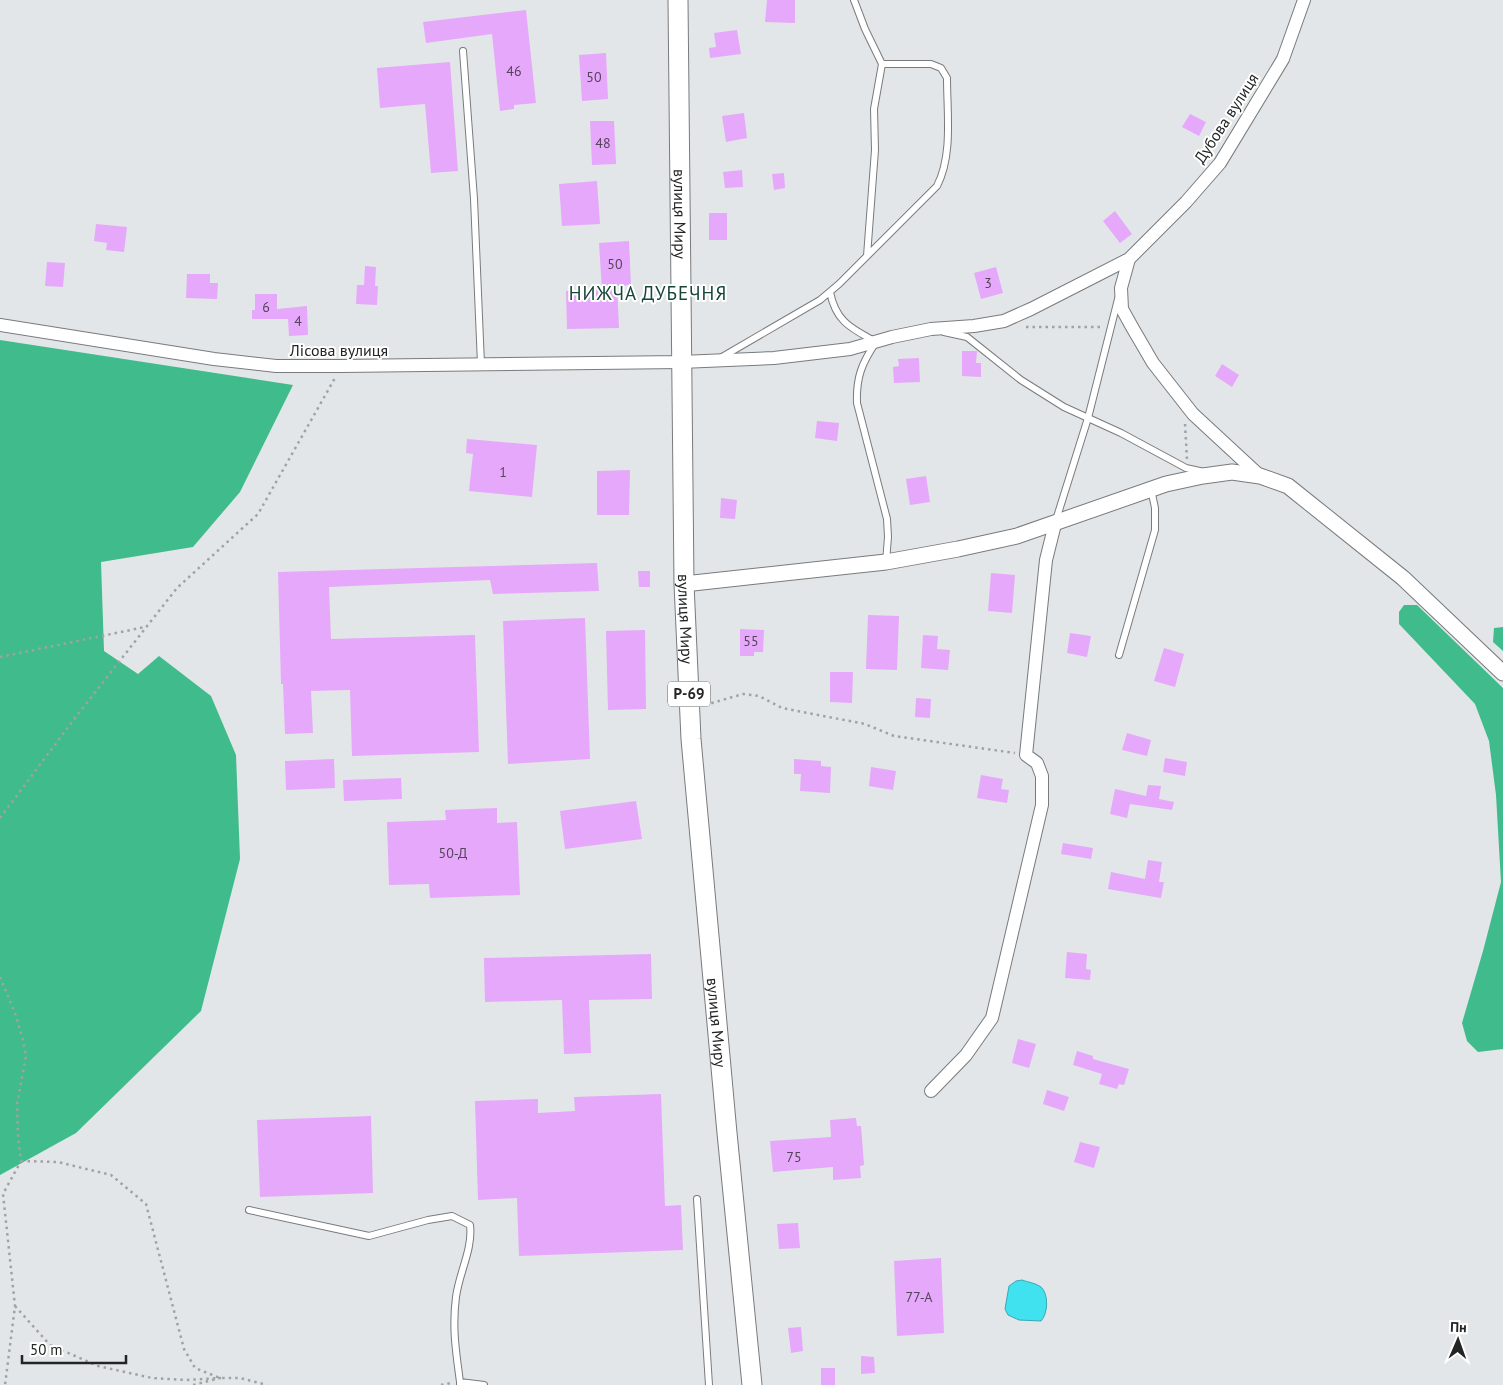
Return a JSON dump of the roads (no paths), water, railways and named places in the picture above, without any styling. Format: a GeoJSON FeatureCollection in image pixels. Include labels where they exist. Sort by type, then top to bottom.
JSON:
{"type":"FeatureCollection","features":[{"type":"Feature","properties":{"kind":"main road","name":"вулиця Миру"},"geometry":{"type":"LineString","coordinates":[[678,0],[684,584],[690,711],[698,827],[752,1385]]}},
{"type":"Feature","properties":{"kind":"street","name":"Дубова вулиця"},"geometry":{"type":"LineString","coordinates":[[1129,259],[1186,202],[1220,163],[1283,59],[1304,0]]}},
{"type":"Feature","properties":{"kind":"street","name":"Лісова вулиця"},"geometry":{"type":"LineString","coordinates":[[0,325],[232,361],[276,366],[482,366],[717,360],[816,354],[850,349],[931,329],[974,326],[1004,321],[1129,259]]}},
{"type":"Feature","properties":{"kind":"street"},"geometry":{"type":"LineString","coordinates":[[1129,259],[1120,288],[1122,309],[1153,363],[1193,414],[1260,476]]}},
{"type":"Feature","properties":{"kind":"street"},"geometry":{"type":"LineString","coordinates":[[684,584],[886,562],[958,550],[1017,536],[1055,524],[1166,484],[1232,472],[1260,476],[1288,486],[1403,578],[1503,672]]}},
{"type":"Feature","properties":{"kind":"street"},"geometry":{"type":"LineString","coordinates":[[931,1091],[966,1055],[992,1018],[1042,804],[1042,776],[1037,763],[1026,755],[1046,560],[1055,524]]}},
{"type":"Feature","properties":{"kind":"lane"},"geometry":{"type":"LineString","coordinates":[[854,0],[865,29],[882,64],[874,109],[875,159],[867,256]]}},
{"type":"Feature","properties":{"kind":"lane"},"geometry":{"type":"LineString","coordinates":[[463,51],[474,199],[482,366]]}},
{"type":"Feature","properties":{"kind":"lane"},"geometry":{"type":"LineString","coordinates":[[717,360],[800,312],[830,292],[937,186],[943,173],[947,155],[947,78],[942,68],[931,64],[882,64]]}},
{"type":"Feature","properties":{"kind":"lane"},"geometry":{"type":"LineString","coordinates":[[1055,524],[1088,418],[1120,288]]}},
{"type":"Feature","properties":{"kind":"lane"},"geometry":{"type":"LineString","coordinates":[[830,292],[832,305],[839,317],[850,328],[876,342],[864,360],[858,375],[856,395],[887,519],[886,562]]}},
{"type":"Feature","properties":{"kind":"lane"},"geometry":{"type":"LineString","coordinates":[[931,329],[967,337],[1021,380],[1064,407],[1121,433],[1186,468],[1214,474]]}},
{"type":"Feature","properties":{"kind":"lane"},"geometry":{"type":"LineString","coordinates":[[1119,655],[1155,530],[1156,508],[1151,489]]}},
{"type":"Feature","properties":{"kind":"lane"},"geometry":{"type":"LineString","coordinates":[[697,1199],[709,1385]]}},
{"type":"Feature","properties":{"kind":"lane"},"geometry":{"type":"LineString","coordinates":[[249,1210],[369,1236],[428,1220],[452,1216],[470,1225],[471,1235],[456,1296],[454,1335],[460,1384],[484,1385]]}},
{"type":"Feature","properties":{"kind":"water"},"geometry":{"type":"Polygon","coordinates":[[[1022,1280],[1037,1284],[1044,1290],[1047,1304],[1041,1321],[1019,1320],[1008,1315],[1005,1309],[1009,1286],[1016,1281],[1022,1280]]]}},
{"type":"Feature","properties":{"kind":"district","name":"НИЖЧА ДУБЕЧНЯ"},"geometry":{"type":"Point","coordinates":[648,293]}}]}
